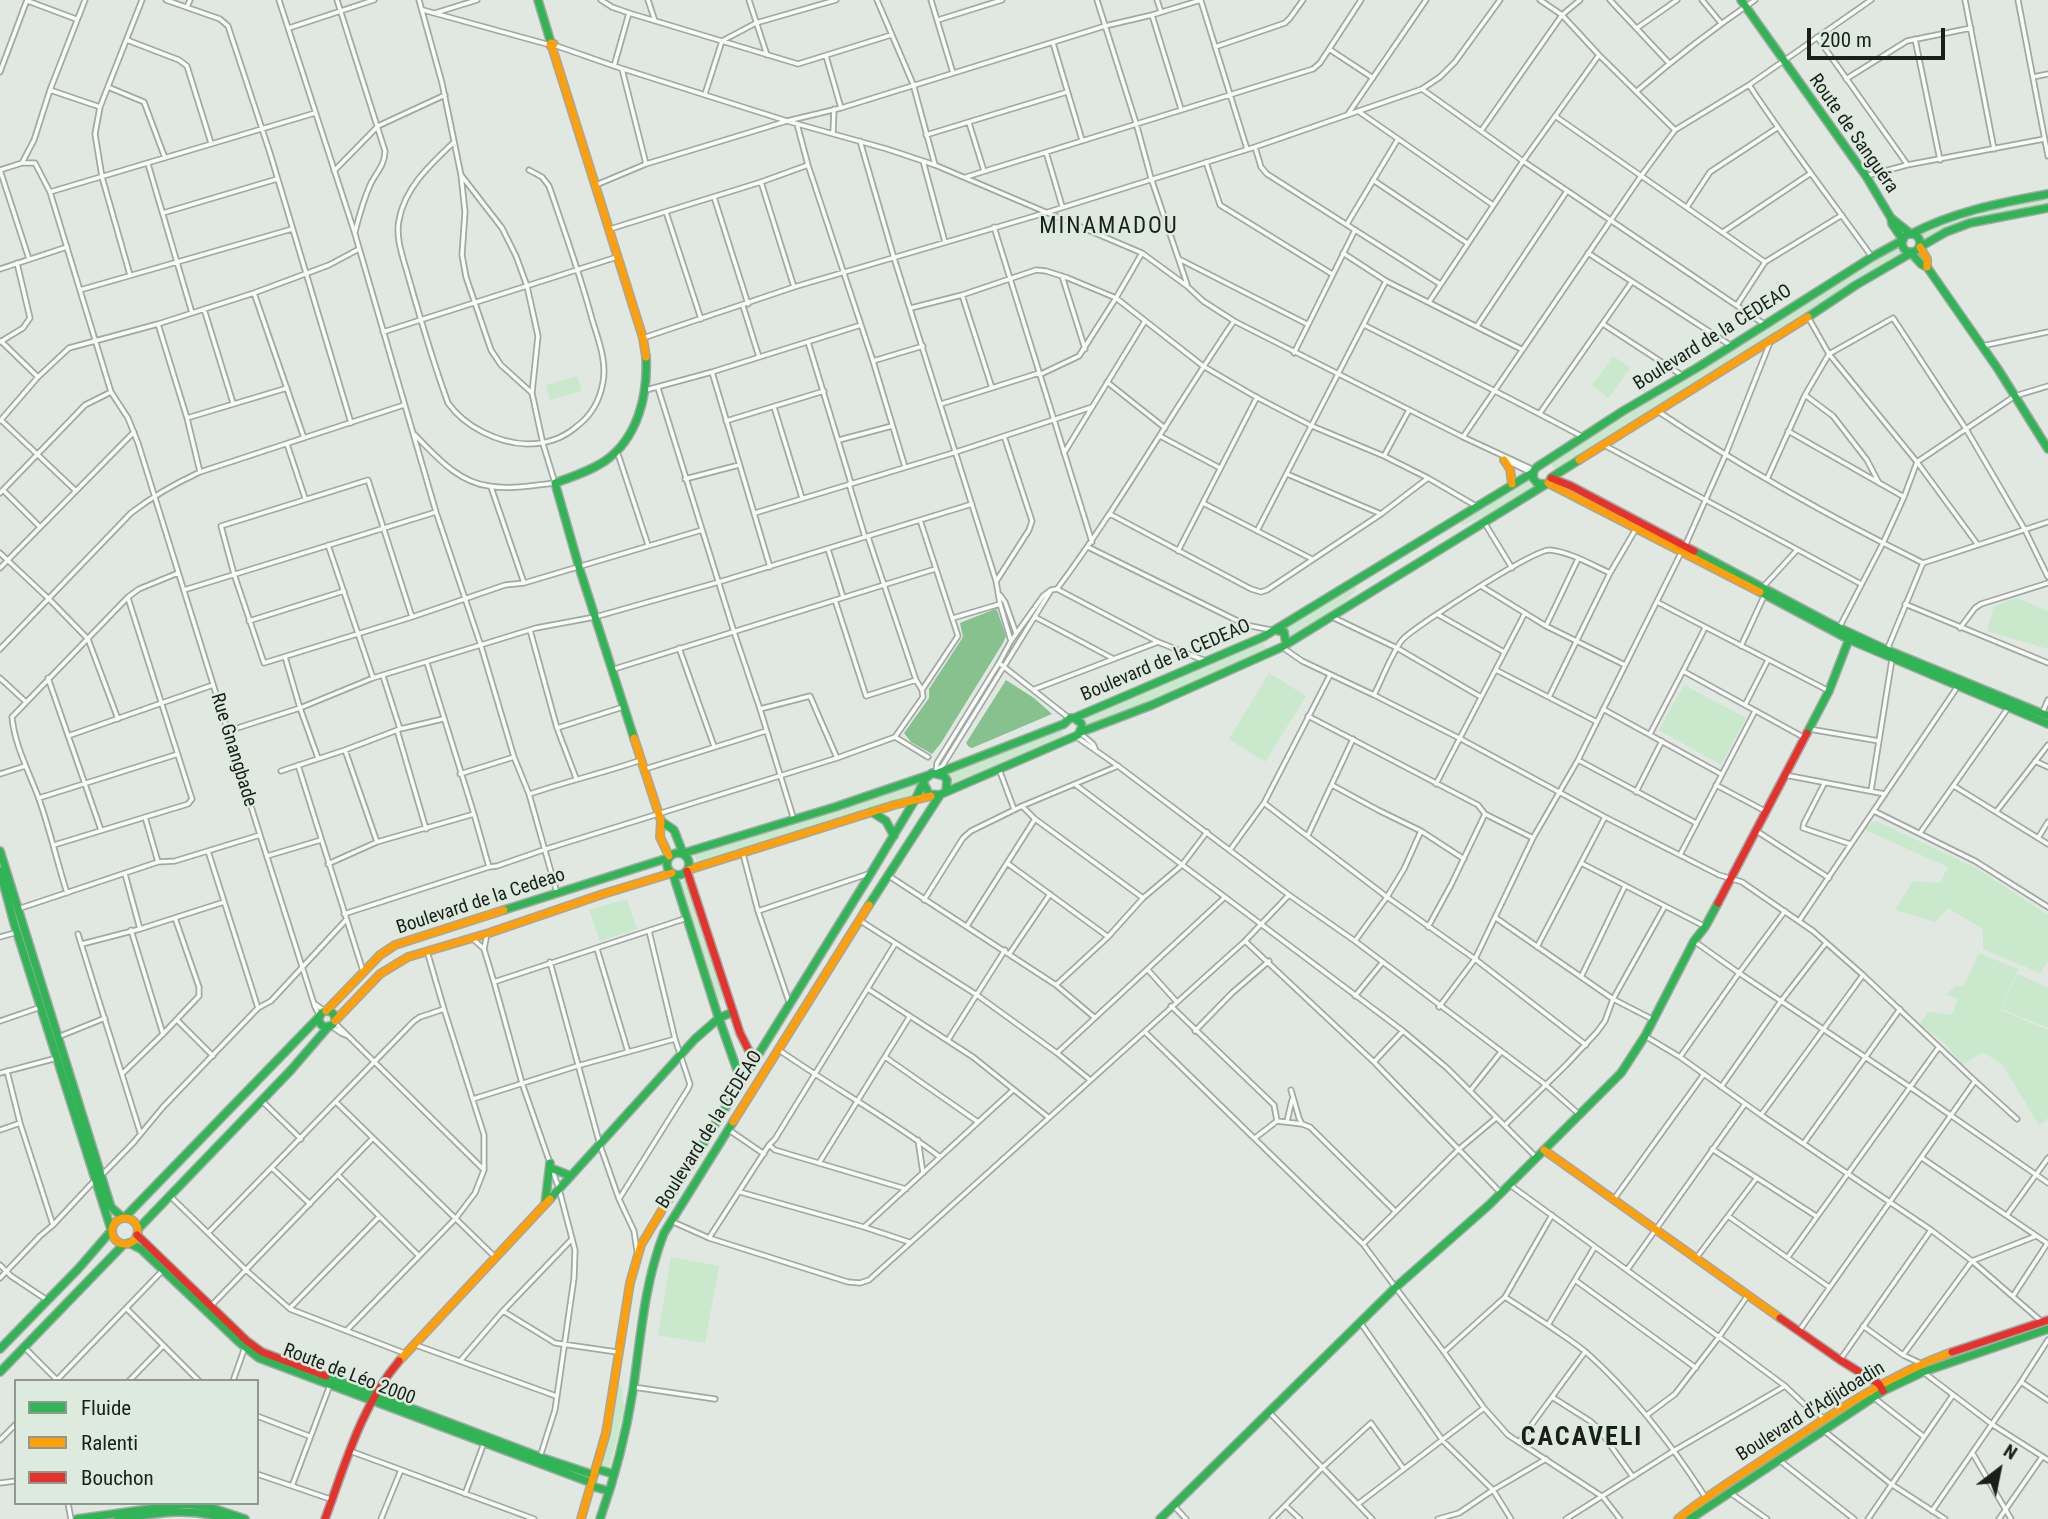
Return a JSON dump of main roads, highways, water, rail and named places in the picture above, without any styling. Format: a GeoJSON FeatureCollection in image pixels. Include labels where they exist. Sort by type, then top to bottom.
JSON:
{"type":"FeatureCollection","features":[{"type":"Feature","properties":{"kind":"main road"},"geometry":{"type":"LineString","coordinates":[[537,0],[643,338],[647,363],[646,390],[632,428],[617,451],[595,467],[555,483],[611,670],[645,769],[659,818],[660,836],[669,857],[667,864],[741,1081],[755,1087]]}},
{"type":"Feature","properties":{"kind":"main road","name":"Route de Sanguéra"},"geometry":{"type":"LineString","coordinates":[[1744,3],[1866,176],[1903,240]]}},
{"type":"Feature","properties":{"kind":"main road"},"geometry":{"type":"LineString","coordinates":[[2047,445],[1927,267],[1903,247],[1903,240],[1929,224],[1956,213],[2048,194]]}},
{"type":"Feature","properties":{"kind":"main road"},"geometry":{"type":"LineString","coordinates":[[1911,253],[1946,232],[1970,223],[2048,208]]}},
{"type":"Feature","properties":{"kind":"main road","name":"Route de Sanguéra"},"geometry":{"type":"LineString","coordinates":[[1891,218],[1911,234]]}},
{"type":"Feature","properties":{"kind":"main road"},"geometry":{"type":"LineString","coordinates":[[1911,234],[1919,240],[1927,259],[1927,267]]}},
{"type":"Feature","properties":{"kind":"main road","name":"Boulevard de la CEDEAO"},"geometry":{"type":"LineString","coordinates":[[683,853],[794,820],[935,773],[1167,680],[1256,640],[1536,470],[1623,411],[1903,240]]}},
{"type":"Feature","properties":{"kind":"main road","name":"Boulevard de la CEDEAO"},"geometry":{"type":"LineString","coordinates":[[600,1519],[626,1429],[641,1318],[656,1251],[671,1221],[859,920],[943,793],[1077,734],[1161,702],[1282,646],[1911,253]]}},
{"type":"Feature","properties":{"kind":"main road"},"geometry":{"type":"LineString","coordinates":[[1504,460],[1510,469],[1512,484]]}},
{"type":"Feature","properties":{"kind":"main road"},"geometry":{"type":"LineString","coordinates":[[1549,480],[1549,469],[1536,470],[1535,482],[1549,480],[1571,486],[1683,549]]}},
{"type":"Feature","properties":{"kind":"main road"},"geometry":{"type":"LineString","coordinates":[[1549,480],[1892,659],[2043,717],[2048,723]]}},
{"type":"Feature","properties":{"kind":"main road"},"geometry":{"type":"LineString","coordinates":[[1764,591],[1839,628],[1850,637],[1887,650],[2008,708],[2043,717]]}},
{"type":"Feature","properties":{"kind":"main road"},"geometry":{"type":"LineString","coordinates":[[1273,631],[1284,632],[1287,639],[1282,646],[1271,645],[1268,641],[1273,631]]}},
{"type":"Feature","properties":{"kind":"main road"},"geometry":{"type":"LineString","coordinates":[[1160,1519],[1396,1287],[1501,1194],[1621,1073],[1646,1036],[1694,941],[1705,927],[1805,738],[1829,691],[1850,637]]}},
{"type":"Feature","properties":{"kind":"main road"},"geometry":{"type":"LineString","coordinates":[[1069,720],[1081,723],[1077,734],[1064,732],[1069,720]]}},
{"type":"Feature","properties":{"kind":"main road"},"geometry":{"type":"LineString","coordinates":[[581,1519],[609,1422],[630,1283],[647,1233],[894,836],[915,800],[924,784],[935,773],[947,780],[943,793],[915,800],[872,812],[742,852],[679,875],[672,873]]}},
{"type":"Feature","properties":{"kind":"main road"},"geometry":{"type":"LineString","coordinates":[[924,784],[924,789],[931,796]]}},
{"type":"Feature","properties":{"kind":"main road"},"geometry":{"type":"LineString","coordinates":[[872,812],[886,821],[894,836]]}},
{"type":"Feature","properties":{"kind":"main road"},"geometry":{"type":"LineString","coordinates":[[659,818],[676,832],[683,853],[690,861],[688,871],[729,1000],[746,1045],[755,1057]]}},
{"type":"Feature","properties":{"kind":"main road"},"geometry":{"type":"LineString","coordinates":[[0,851],[18,932],[57,1058],[99,1177],[111,1207],[134,1221],[138,1232],[0,1372]]}},
{"type":"Feature","properties":{"kind":"main road"},"geometry":{"type":"LineString","coordinates":[[669,857],[677,852],[683,853]]}},
{"type":"Feature","properties":{"kind":"main road","name":"Boulevard de la Cedeao"},"geometry":{"type":"LineString","coordinates":[[124,1217],[363,971],[390,948],[669,857]]}},
{"type":"Feature","properties":{"kind":"main road"},"geometry":{"type":"LineString","coordinates":[[0,871],[57,1037],[99,1177],[111,1230],[117,1241],[126,1243]]}},
{"type":"Feature","properties":{"kind":"main road","name":"Boulevard de la Cedeao"},"geometry":{"type":"LineString","coordinates":[[138,1232],[169,1195],[332,1024],[392,966],[428,951],[672,873]]}},
{"type":"Feature","properties":{"kind":"main road"},"geometry":{"type":"LineString","coordinates":[[483,917],[487,933]]}},
{"type":"Feature","properties":{"kind":"main road"},"geometry":{"type":"LineString","coordinates":[[469,921],[472,938]]}},
{"type":"Feature","properties":{"kind":"main road"},"geometry":{"type":"LineString","coordinates":[[714,1005],[729,1000]]}},
{"type":"Feature","properties":{"kind":"main road"},"geometry":{"type":"LineString","coordinates":[[325,1519],[373,1398],[383,1380],[413,1344],[600,1145],[695,1039],[719,1018],[733,1012]]}},
{"type":"Feature","properties":{"kind":"main road"},"geometry":{"type":"LineString","coordinates":[[323,1014],[333,1014],[332,1024],[322,1024],[323,1014]]}},
{"type":"Feature","properties":{"kind":"main road"},"geometry":{"type":"LineString","coordinates":[[768,1038],[776,1039],[780,1048]]}},
{"type":"Feature","properties":{"kind":"main road"},"geometry":{"type":"LineString","coordinates":[[1544,1150],[1882,1388]]}},
{"type":"Feature","properties":{"kind":"main road"},"geometry":{"type":"LineString","coordinates":[[545,1204],[552,1166],[571,1176]]}},
{"type":"Feature","properties":{"kind":"main road"},"geometry":{"type":"LineString","coordinates":[[0,1349],[86,1261],[115,1221],[124,1217]]}},
{"type":"Feature","properties":{"kind":"main road","name":"Route de Léo 2000"},"geometry":{"type":"LineString","coordinates":[[138,1232],[208,1309]]}},
{"type":"Feature","properties":{"kind":"main road","name":"Route de Léo 2000"},"geometry":{"type":"LineString","coordinates":[[126,1243],[141,1250],[268,1362],[373,1398]]}},
{"type":"Feature","properties":{"kind":"main road","name":"Boulevard d'Adjidoadin"},"geometry":{"type":"LineString","coordinates":[[1693,1516],[1706,1498],[1825,1419],[1963,1348],[2045,1321]]}},
{"type":"Feature","properties":{"kind":"main road","name":"Boulevard d'Adjidoadin"},"geometry":{"type":"LineString","coordinates":[[1922,1368],[2048,1329]]}},
{"type":"Feature","properties":{"kind":"main road","name":"Route de Léo 2000"},"geometry":{"type":"LineString","coordinates":[[246,1345],[373,1398],[594,1478]]}},
{"type":"Feature","properties":{"kind":"main road","name":"Boulevard d'Adjidoadin"},"geometry":{"type":"LineString","coordinates":[[1678,1519],[1693,1516],[1823,1430],[1872,1394]]}},
{"type":"Feature","properties":{"kind":"main road","name":"Route de Léo 2000"},"geometry":{"type":"LineString","coordinates":[[485,1440],[594,1478]]}},
{"type":"Feature","properties":{"kind":"main road"},"geometry":{"type":"LineString","coordinates":[[594,1478],[614,1474]]}},
{"type":"Feature","properties":{"kind":"main road"},"geometry":{"type":"LineString","coordinates":[[594,1478],[609,1491]]}},
{"type":"Feature","properties":{"kind":"main road"},"geometry":{"type":"LineString","coordinates":[[118,1519],[185,1506],[228,1519]]}},
{"type":"Feature","properties":{"kind":"main road"},"geometry":{"type":"LineString","coordinates":[[74,1519],[185,1506],[209,1507],[245,1519]]}},
{"type":"Feature","properties":{"kind":"district","name":"MINAMADOU"},"geometry":{"type":"Point","coordinates":[1109,227]}},
{"type":"Feature","properties":{"kind":"district","name":"CACAVELI"},"geometry":{"type":"Point","coordinates":[1582,1438]}}]}
